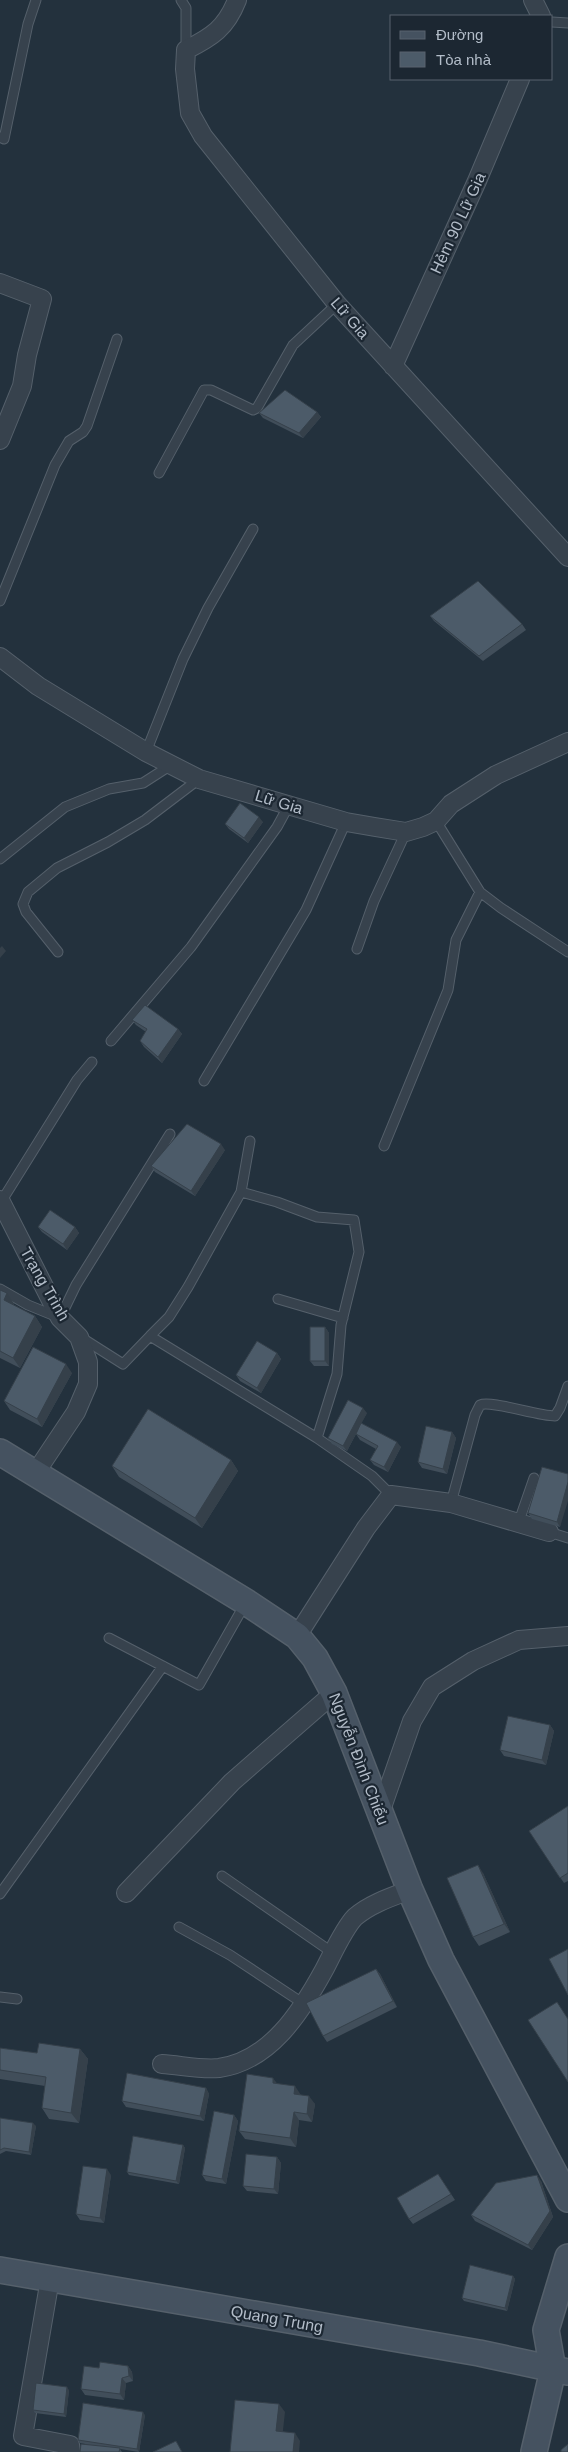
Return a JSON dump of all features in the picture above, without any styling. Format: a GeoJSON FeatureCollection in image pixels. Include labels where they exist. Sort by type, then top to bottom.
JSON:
{"type":"FeatureCollection","features":[{"type":"Feature","properties":{"kind":"main road","name":"Nguyễn Đình Chiểu"},"geometry":{"type":"LineString","coordinates":[[0,1452],[36,1472],[246,1602],[297,1636],[315,1658],[334,1693],[410,1890],[441,1960],[568,2199]]}},
{"type":"Feature","properties":{"kind":"main road"},"geometry":{"type":"LineString","coordinates":[[534,2452],[563,2365],[546,2330],[568,2257]]}},
{"type":"Feature","properties":{"kind":"main road","name":"Quang Trung"},"geometry":{"type":"LineString","coordinates":[[0,2270],[479,2353],[563,2365]]}},
{"type":"Feature","properties":{"kind":"street"},"geometry":{"type":"LineString","coordinates":[[186,50],[215,34],[232,11],[237,0]]}},
{"type":"Feature","properties":{"kind":"street"},"geometry":{"type":"LineString","coordinates":[[533,0],[540,15]]}},
{"type":"Feature","properties":{"kind":"street","name":"Lữ Gia"},"geometry":{"type":"LineString","coordinates":[[186,50],[185,69],[190,113],[203,136],[337,304],[568,558]]}},
{"type":"Feature","properties":{"kind":"street","name":"Hẻm 90 Lữ Gia"},"geometry":{"type":"LineString","coordinates":[[393,366],[477,181],[520,80]]}},
{"type":"Feature","properties":{"kind":"street"},"geometry":{"type":"LineString","coordinates":[[0,283],[42,299],[27,355],[22,386],[0,440]]}},
{"type":"Feature","properties":{"kind":"street","name":"Lữ Gia"},"geometry":{"type":"LineString","coordinates":[[0,657],[38,686],[146,752],[199,779],[346,822],[406,832],[423,828],[436,820],[451,804],[496,775],[568,742]]}},
{"type":"Feature","properties":{"kind":"street","name":"Trạng Trình"},"geometry":{"type":"LineString","coordinates":[[1,1201],[60,1318],[80,1337],[88,1362],[88,1384],[76,1412],[36,1472]]}},
{"type":"Feature","properties":{"kind":"street"},"geometry":{"type":"LineString","coordinates":[[297,1636],[366,1528],[392,1495],[451,1503],[549,1532]]}},
{"type":"Feature","properties":{"kind":"street"},"geometry":{"type":"LineString","coordinates":[[380,1813],[412,1721],[432,1688],[473,1661],[519,1640],[568,1636]]}},
{"type":"Feature","properties":{"kind":"street"},"geometry":{"type":"LineString","coordinates":[[126,1894],[232,1782],[334,1693]]}},
{"type":"Feature","properties":{"kind":"street"},"geometry":{"type":"LineString","coordinates":[[162,2064],[217,2068],[232,2066],[264,2049],[286,2028],[304,2004],[354,1918],[378,1902],[410,1890]]}},
{"type":"Feature","properties":{"kind":"street"},"geometry":{"type":"LineString","coordinates":[[50,2280],[23,2436],[70,2445],[70,2452]]}},
{"type":"Feature","properties":{"kind":"lane"},"geometry":{"type":"LineString","coordinates":[[0,148],[28,24],[36,0]]}},
{"type":"Feature","properties":{"kind":"lane"},"geometry":{"type":"LineString","coordinates":[[182,0],[186,8],[186,50]]}},
{"type":"Feature","properties":{"kind":"lane"},"geometry":{"type":"LineString","coordinates":[[553,22],[568,23]]}},
{"type":"Feature","properties":{"kind":"lane"},"geometry":{"type":"LineString","coordinates":[[159,473],[204,390],[211,390],[253,410],[257,408],[294,345],[337,304]]}},
{"type":"Feature","properties":{"kind":"lane"},"geometry":{"type":"LineString","coordinates":[[0,601],[55,465],[69,442],[83,432],[87,426],[117,339]]}},
{"type":"Feature","properties":{"kind":"lane"},"geometry":{"type":"LineString","coordinates":[[146,752],[187,651],[208,608],[253,529]]}},
{"type":"Feature","properties":{"kind":"lane"},"geometry":{"type":"LineString","coordinates":[[0,859],[65,807],[109,789],[143,783],[172,765]]}},
{"type":"Feature","properties":{"kind":"lane"},"geometry":{"type":"LineString","coordinates":[[58,952],[26,912],[23,904],[28,892],[57,868],[108,842],[145,820],[176,799],[199,779]]}},
{"type":"Feature","properties":{"kind":"lane"},"geometry":{"type":"LineString","coordinates":[[111,1041],[191,947],[277,827],[289,805]]}},
{"type":"Feature","properties":{"kind":"lane"},"geometry":{"type":"LineString","coordinates":[[436,820],[480,892],[568,952]]}},
{"type":"Feature","properties":{"kind":"lane"},"geometry":{"type":"LineString","coordinates":[[204,1081],[306,910],[346,822]]}},
{"type":"Feature","properties":{"kind":"lane"},"geometry":{"type":"LineString","coordinates":[[357,949],[374,901],[406,832]]}},
{"type":"Feature","properties":{"kind":"lane"},"geometry":{"type":"LineString","coordinates":[[384,1146],[448,990],[456,940],[480,892]]}},
{"type":"Feature","properties":{"kind":"lane"},"geometry":{"type":"LineString","coordinates":[[1,1201],[77,1080],[92,1062]]}},
{"type":"Feature","properties":{"kind":"lane"},"geometry":{"type":"LineString","coordinates":[[0,1289],[28,1305],[60,1318],[76,1285],[170,1134]]}},
{"type":"Feature","properties":{"kind":"lane"},"geometry":{"type":"LineString","coordinates":[[80,1337],[123,1364],[169,1317],[241,1192],[250,1141]]}},
{"type":"Feature","properties":{"kind":"lane"},"geometry":{"type":"LineString","coordinates":[[241,1192],[277,1202],[317,1217],[354,1220],[359,1252],[343,1318],[337,1374],[316,1438]]}},
{"type":"Feature","properties":{"kind":"lane"},"geometry":{"type":"LineString","coordinates":[[278,1299],[343,1318]]}},
{"type":"Feature","properties":{"kind":"lane"},"geometry":{"type":"LineString","coordinates":[[150,1336],[316,1438],[372,1476],[392,1495]]}},
{"type":"Feature","properties":{"kind":"lane"},"geometry":{"type":"LineString","coordinates":[[451,1503],[475,1415],[480,1405],[489,1404],[555,1416],[568,1386]]}},
{"type":"Feature","properties":{"kind":"lane"},"geometry":{"type":"LineString","coordinates":[[518,1524],[534,1478]]}},
{"type":"Feature","properties":{"kind":"lane"},"geometry":{"type":"LineString","coordinates":[[549,1532],[568,1538]]}},
{"type":"Feature","properties":{"kind":"lane"},"geometry":{"type":"LineString","coordinates":[[109,1638],[199,1685],[246,1602]]}},
{"type":"Feature","properties":{"kind":"lane"},"geometry":{"type":"LineString","coordinates":[[0,1894],[163,1666]]}},
{"type":"Feature","properties":{"kind":"lane"},"geometry":{"type":"LineString","coordinates":[[222,1876],[333,1953]]}},
{"type":"Feature","properties":{"kind":"lane"},"geometry":{"type":"LineString","coordinates":[[179,1927],[230,1955],[304,2004]]}},
{"type":"Feature","properties":{"kind":"lane"},"geometry":{"type":"LineString","coordinates":[[0,1997],[17,1999]]}},
{"type":"Feature","properties":{"kind":"building"},"geometry":{"type":"Polygon","coordinates":[[[285,390],[317,412],[299,433],[259,413],[285,390]]]}},
{"type":"Feature","properties":{"kind":"building"},"geometry":{"type":"Polygon","coordinates":[[[478,581],[522,624],[479,656],[430,616],[478,581]]]}},
{"type":"Feature","properties":{"kind":"building"},"geometry":{"type":"Polygon","coordinates":[[[240,803],[259,817],[244,838],[225,824],[240,803]]]}},
{"type":"Feature","properties":{"kind":"building"},"geometry":{"type":"Polygon","coordinates":[[[145,1005],[178,1029],[158,1057],[140,1041],[147,1029],[132,1020],[145,1005]]]}},
{"type":"Feature","properties":{"kind":"building"},"geometry":{"type":"Polygon","coordinates":[[[187,1124],[221,1144],[191,1191],[151,1166],[187,1124]]]}},
{"type":"Feature","properties":{"kind":"building"},"geometry":{"type":"Polygon","coordinates":[[[50,1210],[75,1227],[63,1244],[38,1227],[50,1210]]]}},
{"type":"Feature","properties":{"kind":"building"},"geometry":{"type":"Polygon","coordinates":[[[0,1290],[7,1293],[4,1300],[35,1316],[13,1358],[0,1351],[0,1290]]]}},
{"type":"Feature","properties":{"kind":"building"},"geometry":{"type":"Polygon","coordinates":[[[310,1327],[325,1327],[325,1361],[310,1361],[310,1327]]]}},
{"type":"Feature","properties":{"kind":"building"},"geometry":{"type":"Polygon","coordinates":[[[257,1341],[277,1353],[257,1388],[236,1375],[257,1341]]]}},
{"type":"Feature","properties":{"kind":"building"},"geometry":{"type":"Polygon","coordinates":[[[33,1347],[66,1364],[37,1419],[4,1401],[33,1347]]]}},
{"type":"Feature","properties":{"kind":"building"},"geometry":{"type":"Polygon","coordinates":[[[348,1400],[363,1408],[343,1446],[328,1438],[348,1400]]]}},
{"type":"Feature","properties":{"kind":"building"},"geometry":{"type":"Polygon","coordinates":[[[148,1409],[231,1460],[195,1518],[112,1466],[148,1409]]]}},
{"type":"Feature","properties":{"kind":"building"},"geometry":{"type":"Polygon","coordinates":[[[361,1423],[397,1442],[384,1467],[370,1460],[378,1446],[356,1434],[361,1423]]]}},
{"type":"Feature","properties":{"kind":"building"},"geometry":{"type":"Polygon","coordinates":[[[426,1426],[452,1432],[443,1469],[418,1462],[426,1426]]]}},
{"type":"Feature","properties":{"kind":"building"},"geometry":{"type":"Polygon","coordinates":[[[542,1467],[568,1474],[568,1482],[557,1522],[528,1513],[542,1467]]]}},
{"type":"Feature","properties":{"kind":"building"},"geometry":{"type":"Polygon","coordinates":[[[508,1716],[550,1725],[542,1760],[500,1750],[508,1716]]]}},
{"type":"Feature","properties":{"kind":"building"},"geometry":{"type":"Polygon","coordinates":[[[568,1806],[568,1873],[560,1878],[529,1831],[568,1806]]]}},
{"type":"Feature","properties":{"kind":"building"},"geometry":{"type":"Polygon","coordinates":[[[478,1865],[504,1924],[473,1937],[447,1878],[478,1865]]]}},
{"type":"Feature","properties":{"kind":"building"},"geometry":{"type":"Polygon","coordinates":[[[568,1949],[568,1995],[549,1959],[568,1949]]]}},
{"type":"Feature","properties":{"kind":"building"},"geometry":{"type":"Polygon","coordinates":[[[376,1969],[393,2001],[323,2036],[306,2003],[376,1969]]]}},
{"type":"Feature","properties":{"kind":"building"},"geometry":{"type":"Polygon","coordinates":[[[557,2002],[568,2019],[568,2082],[528,2020],[557,2002]]]}},
{"type":"Feature","properties":{"kind":"building"},"geometry":{"type":"Polygon","coordinates":[[[39,2043],[80,2049],[71,2113],[42,2108],[46,2077],[0,2070],[0,2048],[37,2053],[39,2043]]]}},
{"type":"Feature","properties":{"kind":"building"},"geometry":{"type":"Polygon","coordinates":[[[127,2073],[206,2088],[200,2116],[122,2101],[127,2073]]]}},
{"type":"Feature","properties":{"kind":"building"},"geometry":{"type":"Polygon","coordinates":[[[247,2074],[273,2078],[273,2083],[295,2086],[294,2094],[309,2096],[307,2114],[294,2112],[290,2138],[239,2131],[247,2074]]]}},
{"type":"Feature","properties":{"kind":"building"},"geometry":{"type":"Polygon","coordinates":[[[214,2111],[234,2115],[222,2179],[202,2175],[214,2111]]]}},
{"type":"Feature","properties":{"kind":"building"},"geometry":{"type":"Polygon","coordinates":[[[0,2118],[33,2123],[29,2152],[4,2148],[0,2150],[0,2118]]]}},
{"type":"Feature","properties":{"kind":"building"},"geometry":{"type":"Polygon","coordinates":[[[133,2136],[183,2145],[176,2181],[127,2172],[133,2136]]]}},
{"type":"Feature","properties":{"kind":"building"},"geometry":{"type":"Polygon","coordinates":[[[246,2154],[277,2157],[274,2189],[243,2186],[246,2154]]]}},
{"type":"Feature","properties":{"kind":"building"},"geometry":{"type":"Polygon","coordinates":[[[83,2166],[107,2169],[100,2218],[76,2214],[83,2166]]]}},
{"type":"Feature","properties":{"kind":"building"},"geometry":{"type":"Polygon","coordinates":[[[438,2174],[451,2194],[409,2219],[397,2198],[438,2174]]]}},
{"type":"Feature","properties":{"kind":"building"},"geometry":{"type":"Polygon","coordinates":[[[537,2175],[550,2211],[528,2245],[471,2215],[496,2183],[537,2175]]]}},
{"type":"Feature","properties":{"kind":"building"},"geometry":{"type":"Polygon","coordinates":[[[470,2265],[513,2276],[505,2308],[462,2298],[470,2265]]]}},
{"type":"Feature","properties":{"kind":"building"},"geometry":{"type":"Polygon","coordinates":[[[100,2362],[128,2366],[129,2376],[122,2378],[120,2394],[81,2389],[84,2366],[99,2368],[100,2362]]]}},
{"type":"Feature","properties":{"kind":"building"},"geometry":{"type":"Polygon","coordinates":[[[36,2383],[67,2387],[64,2414],[33,2410],[36,2383]]]}},
{"type":"Feature","properties":{"kind":"building"},"geometry":{"type":"Polygon","coordinates":[[[235,2400],[279,2404],[276,2431],[295,2433],[293,2452],[230,2452],[235,2400]]]}},
{"type":"Feature","properties":{"kind":"building"},"geometry":{"type":"Polygon","coordinates":[[[83,2403],[143,2412],[137,2449],[78,2440],[83,2403]]]}},
{"type":"Feature","properties":{"kind":"building"},"geometry":{"type":"Polygon","coordinates":[[[176,2441],[182,2452],[153,2452],[176,2441]]]}},
{"type":"Feature","properties":{"kind":"building"},"geometry":{"type":"Polygon","coordinates":[[[81,2444],[120,2448],[119,2452],[80,2452],[81,2444]]]}},
{"type":"Feature","properties":{"kind":"building"},"geometry":{"type":"Polygon","coordinates":[[[568,2444],[568,2452],[561,2452],[561,2450],[568,2444]]]}}]}
